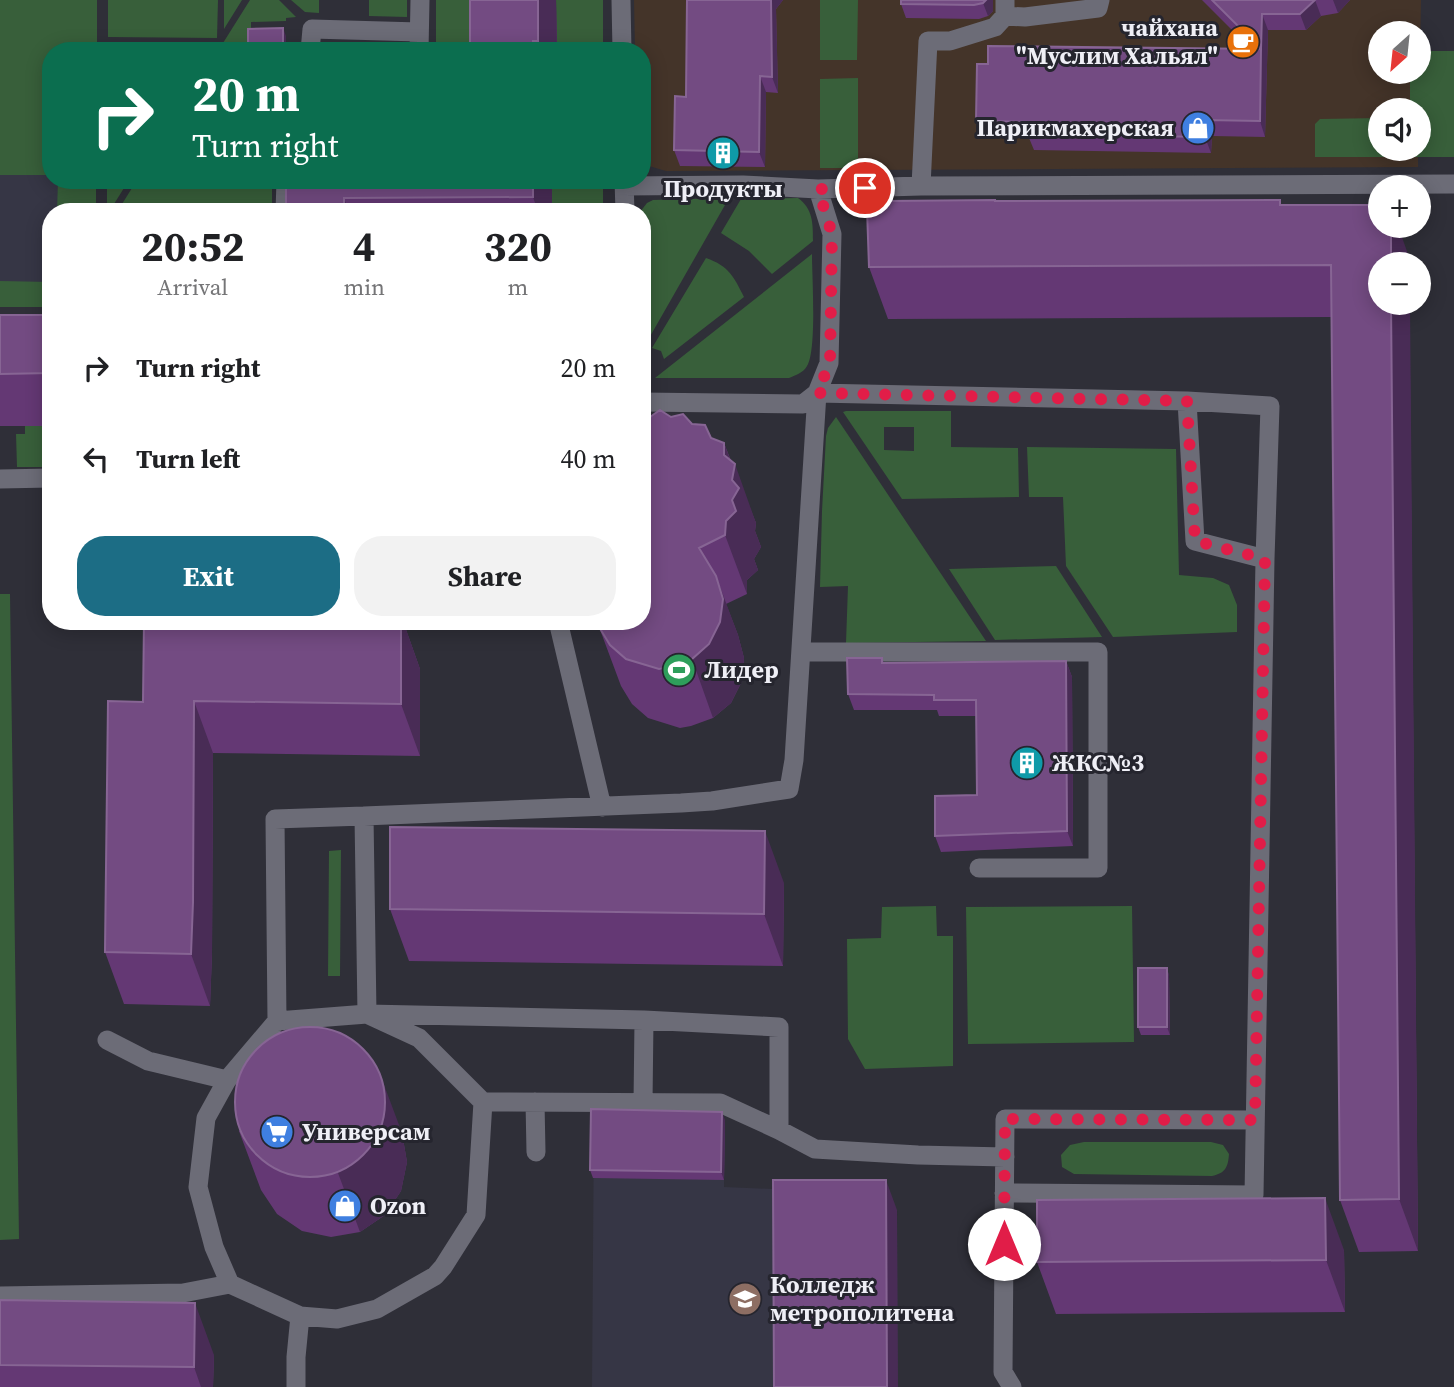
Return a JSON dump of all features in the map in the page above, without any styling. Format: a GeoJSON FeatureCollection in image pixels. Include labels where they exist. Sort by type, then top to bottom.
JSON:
{"type":"FeatureCollection","features":[{"type":"Feature","properties":{"kind":"lane"},"geometry":{"type":"LineString","coordinates":[[311,42],[312,29],[419,42],[420,0]]}},
{"type":"Feature","properties":{"kind":"lane"},"geometry":{"type":"LineString","coordinates":[[621,0],[622,42]]}},
{"type":"Feature","properties":{"kind":"lane"},"geometry":{"type":"LineString","coordinates":[[921,186],[928,41],[950,41],[995,27],[1005,8],[1025,17],[1098,8],[1100,0]]}},
{"type":"Feature","properties":{"kind":"lane"},"geometry":{"type":"LineString","coordinates":[[651,183],[818,189],[921,186],[1454,184]]}},
{"type":"Feature","properties":{"kind":"lane"},"geometry":{"type":"LineString","coordinates":[[230,1284],[214,1247],[198,1187],[206,1118],[227,1080],[277,1021],[275,819],[712,801],[789,789],[794,760],[802,652],[817,393],[830,363],[832,234],[818,189]]}},
{"type":"Feature","properties":{"kind":"lane"},"geometry":{"type":"LineString","coordinates":[[651,402],[803,404],[817,393],[1187,401],[1270,406],[1254,1195],[1004,1193]]}},
{"type":"Feature","properties":{"kind":"lane"},"geometry":{"type":"LineString","coordinates":[[1187,401],[1195,541],[1265,559]]}},
{"type":"Feature","properties":{"kind":"lane"},"geometry":{"type":"LineString","coordinates":[[0,479],[42,478]]}},
{"type":"Feature","properties":{"kind":"lane"},"geometry":{"type":"LineString","coordinates":[[560,630],[602,807]]}},
{"type":"Feature","properties":{"kind":"lane"},"geometry":{"type":"LineString","coordinates":[[802,652],[1098,652],[1098,868],[979,868]]}},
{"type":"Feature","properties":{"kind":"lane"},"geometry":{"type":"LineString","coordinates":[[365,816],[367,1014]]}},
{"type":"Feature","properties":{"kind":"lane"},"geometry":{"type":"LineString","coordinates":[[367,1014],[419,1038],[483,1102],[720,1103],[815,1149],[1005,1157]]}},
{"type":"Feature","properties":{"kind":"lane"},"geometry":{"type":"LineString","coordinates":[[277,1021],[367,1014],[644,1020],[779,1027],[779,1130]]}},
{"type":"Feature","properties":{"kind":"lane"},"geometry":{"type":"LineString","coordinates":[[643,1103],[644,1020]]}},
{"type":"Feature","properties":{"kind":"lane"},"geometry":{"type":"LineString","coordinates":[[107,1040],[148,1061],[227,1080]]}},
{"type":"Feature","properties":{"kind":"lane"},"geometry":{"type":"LineString","coordinates":[[0,1296],[183,1293],[230,1284],[300,1316],[337,1319],[377,1309],[435,1276],[476,1214],[483,1102]]}},
{"type":"Feature","properties":{"kind":"lane"},"geometry":{"type":"LineString","coordinates":[[535,1102],[536,1152]]}},
{"type":"Feature","properties":{"kind":"lane"},"geometry":{"type":"LineString","coordinates":[[1012,1387],[1003,1371],[1005,1119],[1255,1120]]}},
{"type":"Feature","properties":{"kind":"lane"},"geometry":{"type":"LineString","coordinates":[[296,1387],[300,1316]]}},
{"type":"Feature","properties":{"kind":"shaded area"},"geometry":{"type":"Polygon","coordinates":[[[0,0],[42,42],[42,189],[68,189],[68,203],[42,203],[42,302],[0,301],[0,0]]]}},
{"type":"Feature","properties":{"kind":"shaded area"},"geometry":{"type":"Polygon","coordinates":[[[634,0],[1421,0],[1421,21],[1368,21],[1368,84],[1419,84],[1419,98],[1368,98],[1368,161],[1418,161],[1418,167],[666,171],[651,167],[651,42],[635,42],[634,0]]]}},
{"type":"Feature","properties":{"kind":"shaded area","name":"Колледж метрополитена"},"geometry":{"type":"Polygon","coordinates":[[[594,1118],[725,1120],[724,1187],[796,1190],[897,1210],[898,1387],[592,1387],[594,1118]]]}},
{"type":"Feature","properties":{"kind":"green space"},"geometry":{"type":"Polygon","coordinates":[[[0,0],[97,0],[97,42],[42,42],[42,175],[0,175],[0,0]]]}},
{"type":"Feature","properties":{"kind":"green space"},"geometry":{"type":"Polygon","coordinates":[[[108,0],[218,0],[217,38],[108,37],[108,0]]]}},
{"type":"Feature","properties":{"kind":"green space"},"geometry":{"type":"Polygon","coordinates":[[[224,0],[242,0],[224,29],[224,0]]]}},
{"type":"Feature","properties":{"kind":"green space"},"geometry":{"type":"Polygon","coordinates":[[[250,0],[279,0],[296,17],[286,18],[286,21],[251,22],[251,42],[224,42],[250,0]]]}},
{"type":"Feature","properties":{"kind":"green space"},"geometry":{"type":"Polygon","coordinates":[[[291,0],[319,0],[319,13],[305,12],[291,0]]]}},
{"type":"Feature","properties":{"kind":"green space"},"geometry":{"type":"Polygon","coordinates":[[[369,0],[407,0],[407,17],[369,16],[369,0]]]}},
{"type":"Feature","properties":{"kind":"green space"},"geometry":{"type":"Polygon","coordinates":[[[436,0],[489,0],[478,42],[436,42],[436,0]]]}},
{"type":"Feature","properties":{"kind":"green space"},"geometry":{"type":"Polygon","coordinates":[[[556,0],[603,0],[603,42],[557,42],[556,0]]]}},
{"type":"Feature","properties":{"kind":"green space"},"geometry":{"type":"Polygon","coordinates":[[[820,0],[858,0],[857,60],[820,60],[820,0]]]}},
{"type":"Feature","properties":{"kind":"green space"},"geometry":{"type":"Polygon","coordinates":[[[1432,51],[1454,51],[1454,157],[1431,157],[1431,98],[1410,98],[1410,84],[1432,84],[1432,51]]]}},
{"type":"Feature","properties":{"kind":"green space"},"geometry":{"type":"Polygon","coordinates":[[[858,78],[858,168],[820,168],[820,79],[858,78]]]}},
{"type":"Feature","properties":{"kind":"green space"},"geometry":{"type":"Polygon","coordinates":[[[1368,118],[1368,157],[1315,157],[1315,124],[1320,119],[1368,118]]]}},
{"type":"Feature","properties":{"kind":"green space"},"geometry":{"type":"Polygon","coordinates":[[[58,189],[96,189],[96,203],[57,203],[58,189]]]}},
{"type":"Feature","properties":{"kind":"green space"},"geometry":{"type":"Polygon","coordinates":[[[107,189],[123,189],[115,203],[107,203],[107,189]]]}},
{"type":"Feature","properties":{"kind":"green space"},"geometry":{"type":"Polygon","coordinates":[[[131,189],[272,189],[272,203],[123,203],[131,189]]]}},
{"type":"Feature","properties":{"kind":"green space"},"geometry":{"type":"Polygon","coordinates":[[[552,189],[603,189],[603,203],[552,203],[552,189]]]}},
{"type":"Feature","properties":{"kind":"green space"},"geometry":{"type":"Polygon","coordinates":[[[729,198],[651,335],[651,203],[647,203],[653,200],[729,198]]]}},
{"type":"Feature","properties":{"kind":"green space"},"geometry":{"type":"Polygon","coordinates":[[[798,198],[809,212],[813,241],[772,274],[749,251],[721,233],[741,199],[798,198]]]}},
{"type":"Feature","properties":{"kind":"green space"},"geometry":{"type":"Polygon","coordinates":[[[812,254],[812,345],[807,366],[801,372],[789,378],[655,378],[812,254]]]}},
{"type":"Feature","properties":{"kind":"green space"},"geometry":{"type":"Polygon","coordinates":[[[706,258],[730,273],[744,297],[664,359],[661,351],[652,348],[706,258]]]}},
{"type":"Feature","properties":{"kind":"green space"},"geometry":{"type":"Polygon","coordinates":[[[0,281],[42,282],[42,307],[0,307],[0,281]]]}},
{"type":"Feature","properties":{"kind":"green space"},"geometry":{"type":"Polygon","coordinates":[[[951,411],[951,447],[1018,448],[1019,497],[902,499],[843,412],[951,411]],[[884,427],[884,450],[914,451],[914,427],[884,427]]]}},
{"type":"Feature","properties":{"kind":"green space"},"geometry":{"type":"Polygon","coordinates":[[[836,417],[986,641],[846,643],[848,586],[820,587],[826,436],[836,417]]]}},
{"type":"Feature","properties":{"kind":"green space"},"geometry":{"type":"Polygon","coordinates":[[[25,426],[42,426],[42,467],[17,467],[16,434],[25,434],[25,426]]]}},
{"type":"Feature","properties":{"kind":"green space"},"geometry":{"type":"Polygon","coordinates":[[[1027,447],[1176,449],[1179,575],[1213,578],[1229,585],[1237,605],[1237,632],[1113,637],[1066,566],[1063,497],[1029,497],[1027,447]]]}},
{"type":"Feature","properties":{"kind":"green space"},"geometry":{"type":"Polygon","coordinates":[[[1056,566],[1102,637],[995,640],[949,569],[1056,566]]]}},
{"type":"Feature","properties":{"kind":"green space"},"geometry":{"type":"Polygon","coordinates":[[[0,594],[10,594],[19,1239],[0,1240],[0,594]]]}},
{"type":"Feature","properties":{"kind":"green space"},"geometry":{"type":"Polygon","coordinates":[[[341,850],[340,976],[328,976],[329,851],[341,850]]]}},
{"type":"Feature","properties":{"kind":"green space"},"geometry":{"type":"Polygon","coordinates":[[[936,906],[937,936],[953,936],[953,1066],[865,1069],[848,1039],[847,939],[881,938],[882,907],[936,906]]]}},
{"type":"Feature","properties":{"kind":"green space"},"geometry":{"type":"Polygon","coordinates":[[[1132,906],[1134,1042],[968,1044],[966,907],[1132,906]]]}},
{"type":"Feature","properties":{"kind":"green space"},"geometry":{"type":"Polygon","coordinates":[[[1084,1142],[1211,1142],[1223,1145],[1229,1154],[1228,1163],[1225,1169],[1212,1176],[1074,1174],[1062,1167],[1061,1155],[1070,1145],[1084,1142]]]}},
{"type":"Feature","properties":{"kind":"building"},"geometry":{"type":"Polygon","coordinates":[[[470,0],[538,0],[538,41],[470,42],[470,0]]]}},
{"type":"Feature","properties":{"kind":"building"},"geometry":{"type":"Polygon","coordinates":[[[687,0],[771,0],[772,77],[760,76],[759,152],[674,150],[675,96],[686,97],[687,0]]]}},
{"type":"Feature","properties":{"kind":"building"},"geometry":{"type":"Polygon","coordinates":[[[901,0],[986,0],[974,5],[901,4],[901,0]]]}},
{"type":"Feature","properties":{"kind":"building"},"geometry":{"type":"Polygon","coordinates":[[[1212,0],[1315,0],[1300,14],[1262,14],[1261,49],[1212,0]]]}},
{"type":"Feature","properties":{"kind":"building"},"geometry":{"type":"Polygon","coordinates":[[[283,28],[283,42],[248,42],[248,29],[283,28]]]}},
{"type":"Feature","properties":{"kind":"building"},"geometry":{"type":"Polygon","coordinates":[[[988,46],[1261,49],[1260,121],[1206,120],[1205,137],[1028,134],[1028,122],[976,121],[977,64],[988,64],[988,46]]]}},
{"type":"Feature","properties":{"kind":"building"},"geometry":{"type":"Polygon","coordinates":[[[286,189],[533,189],[533,197],[344,198],[344,203],[286,203],[286,189]]]}},
{"type":"Feature","properties":{"kind":"building"},"geometry":{"type":"Polygon","coordinates":[[[1280,200],[1280,205],[1368,205],[1368,238],[1391,238],[1391,252],[1368,252],[1368,315],[1391,315],[1399,1199],[1340,1200],[1331,265],[869,267],[867,209],[887,208],[887,201],[1280,200]]]}},
{"type":"Feature","properties":{"kind":"building"},"geometry":{"type":"Polygon","coordinates":[[[0,315],[42,315],[42,373],[0,374],[0,315]]]}},
{"type":"Feature","properties":{"kind":"building"},"geometry":{"type":"Polygon","coordinates":[[[660,410],[671,417],[683,414],[692,424],[705,425],[711,438],[724,443],[724,455],[735,464],[732,480],[739,488],[732,500],[736,511],[726,521],[725,535],[699,548],[716,576],[723,599],[720,622],[709,644],[692,659],[659,669],[626,659],[610,645],[601,630],[651,630],[651,416],[660,410]]]}},
{"type":"Feature","properties":{"kind":"building"},"geometry":{"type":"Polygon","coordinates":[[[144,630],[401,630],[401,704],[194,701],[191,954],[105,952],[108,701],[143,702],[144,630]]]}},
{"type":"Feature","properties":{"kind":"building","name":"ЖКС№3"},"geometry":{"type":"Polygon","coordinates":[[[847,658],[882,658],[882,663],[1066,661],[1067,831],[935,836],[935,796],[977,795],[976,700],[934,700],[934,695],[848,694],[847,658]]]}},
{"type":"Feature","properties":{"kind":"building"},"geometry":{"type":"Polygon","coordinates":[[[390,827],[765,831],[764,914],[390,909],[390,827]]]}},
{"type":"Feature","properties":{"kind":"building"},"geometry":{"type":"Polygon","coordinates":[[[1138,968],[1167,968],[1167,1027],[1138,1027],[1138,968]]]}},
{"type":"Feature","properties":{"kind":"building"},"geometry":{"type":"Polygon","coordinates":[[[310,1027],[339,1033],[363,1049],[379,1073],[385,1102],[379,1131],[363,1155],[339,1171],[310,1177],[281,1171],[257,1155],[241,1131],[235,1102],[241,1073],[257,1049],[281,1033],[310,1027]]]}},
{"type":"Feature","properties":{"kind":"building"},"geometry":{"type":"Polygon","coordinates":[[[591,1109],[722,1112],[721,1172],[590,1170],[591,1109]]]}},
{"type":"Feature","properties":{"kind":"building"},"geometry":{"type":"Polygon","coordinates":[[[773,1180],[886,1180],[887,1387],[774,1387],[773,1180]]]}},
{"type":"Feature","properties":{"kind":"building"},"geometry":{"type":"Polygon","coordinates":[[[1325,1198],[1326,1260],[1037,1262],[1037,1200],[1325,1198]]]}},
{"type":"Feature","properties":{"kind":"building"},"geometry":{"type":"Polygon","coordinates":[[[0,1300],[195,1303],[194,1367],[0,1365],[0,1300]]]}},
{"type":"Feature","properties":{"kind":"place","name":"чайхана \"Муслим Хальял\""},"geometry":{"type":"Point","coordinates":[1243,42]}},
{"type":"Feature","properties":{"kind":"place","name":"Парикмахерская"},"geometry":{"type":"Point","coordinates":[1198,128]}},
{"type":"Feature","properties":{"kind":"place","name":"Продукты"},"geometry":{"type":"Point","coordinates":[723,153]}},
{"type":"Feature","properties":{"kind":"place","name":"Лидер"},"geometry":{"type":"Point","coordinates":[679,670]}},
{"type":"Feature","properties":{"kind":"place","name":"ЖКС№3"},"geometry":{"type":"Point","coordinates":[1027,763]}},
{"type":"Feature","properties":{"kind":"place","name":"Универсам"},"geometry":{"type":"Point","coordinates":[277,1132]}},
{"type":"Feature","properties":{"kind":"place","name":"Ozon"},"geometry":{"type":"Point","coordinates":[345,1206]}},
{"type":"Feature","properties":{"kind":"place","name":"Колледж метрополитена"},"geometry":{"type":"Point","coordinates":[745,1299]}},
{"type":"Feature","properties":{"kind":"route"},"geometry":{"type":"LineString","coordinates":[[865,188],[818,189],[832,234],[830,363],[817,393],[1187,401],[1195,541],[1265,559],[1255,1120],[1005,1119],[1004,1244]]}}]}
